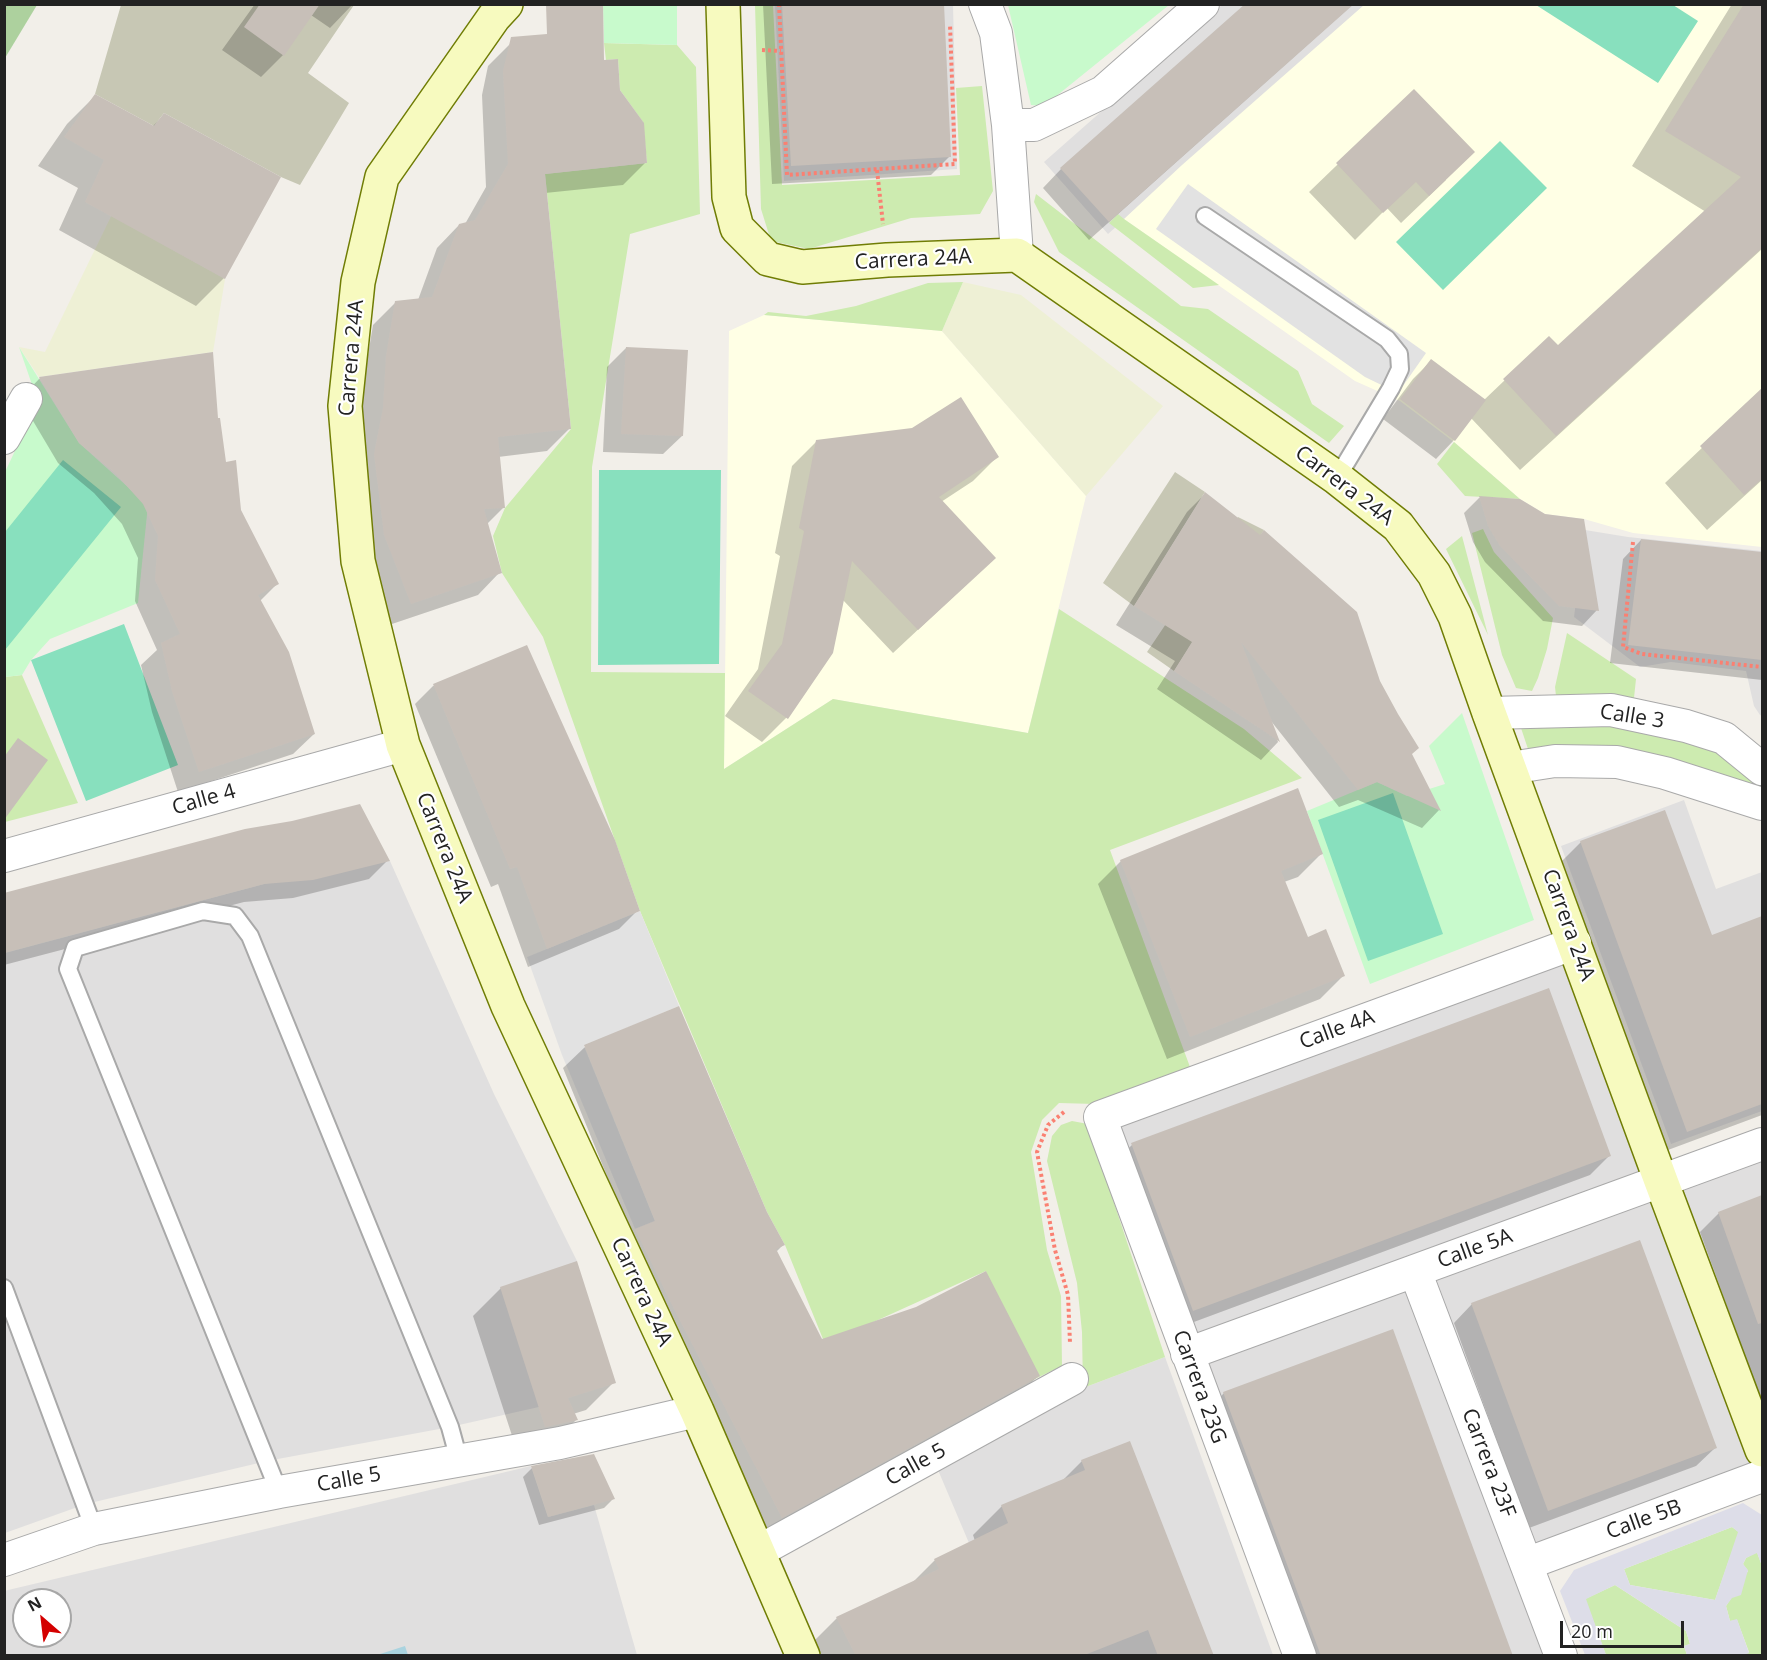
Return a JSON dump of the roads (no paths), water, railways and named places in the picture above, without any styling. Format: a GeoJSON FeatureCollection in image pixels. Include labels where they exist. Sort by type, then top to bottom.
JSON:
{"type":"FeatureCollection","features":[{"type":"Feature","properties":{"kind":"street","name":"Carrera 24A"},"geometry":{"type":"LineString","coordinates":[[723,4],[729,197],[736,228],[768,259],[802,267],[887,260],[1017,255],[1337,478],[1398,526],[1434,573],[1455,616],[1661,1181],[1762,1450]]}},
{"type":"Feature","properties":{"kind":"street"},"geometry":{"type":"LineString","coordinates":[[985,4],[996,33],[1008,125],[1017,255]]}},
{"type":"Feature","properties":{"kind":"street"},"geometry":{"type":"LineString","coordinates":[[1008,125],[1034,125],[1103,92],[1203,4]]}},
{"type":"Feature","properties":{"kind":"street","name":"Carrera 24A"},"geometry":{"type":"LineString","coordinates":[[498,9],[382,177],[358,282],[345,406],[358,561],[403,744],[508,1006],[697,1411],[803,1656]]}},
{"type":"Feature","properties":{"kind":"street"},"geometry":{"type":"LineString","coordinates":[[4,438],[26,399]]}},
{"type":"Feature","properties":{"kind":"street","name":"Calle 3"},"geometry":{"type":"LineString","coordinates":[[1489,713],[1611,710],[1686,726],[1724,738],[1762,769]]}},
{"type":"Feature","properties":{"kind":"street","name":"Calle 4"},"geometry":{"type":"LineString","coordinates":[[4,856],[403,744]]}},
{"type":"Feature","properties":{"kind":"street"},"geometry":{"type":"LineString","coordinates":[[1510,768],[1555,761],[1617,762],[1665,773],[1762,804]]}},
{"type":"Feature","properties":{"kind":"street","name":"Calle 4A"},"geometry":{"type":"LineString","coordinates":[[1100,1117],[1575,943]]}},
{"type":"Feature","properties":{"kind":"street","name":"Carrera 23G"},"geometry":{"type":"LineString","coordinates":[[1100,1117],[1300,1656]]}},
{"type":"Feature","properties":{"kind":"street","name":"Calle 5A"},"geometry":{"type":"LineString","coordinates":[[1187,1354],[1762,1144]]}},
{"type":"Feature","properties":{"kind":"street","name":"Carrera 23F"},"geometry":{"type":"LineString","coordinates":[[1414,1271],[1561,1656]]}},
{"type":"Feature","properties":{"kind":"street","name":"Calle 5"},"geometry":{"type":"LineString","coordinates":[[759,1551],[1072,1379]]}},
{"type":"Feature","properties":{"kind":"street","name":"Calle 5"},"geometry":{"type":"LineString","coordinates":[[4,1560],[94,1529],[279,1492],[560,1443],[697,1411]]}},
{"type":"Feature","properties":{"kind":"street","name":"Calle 5B"},"geometry":{"type":"LineString","coordinates":[[1526,1564],[1762,1476]]}},
{"type":"Feature","properties":{"kind":"lane"},"geometry":{"type":"LineString","coordinates":[[1205,216],[1387,339],[1399,354],[1400,369],[1391,388],[1337,478]]}},
{"type":"Feature","properties":{"kind":"lane"},"geometry":{"type":"LineString","coordinates":[[279,1492],[68,969],[75,948],[203,911],[235,916],[250,936],[446,1416],[459,1460]]}},
{"type":"Feature","properties":{"kind":"lane"},"geometry":{"type":"LineString","coordinates":[[4,1288],[94,1529]]}},
{"type":"Feature","properties":{"kind":"water"},"geometry":{"type":"Polygon","coordinates":[[[405,1646],[408,1655],[377,1655],[405,1646]]]}}]}
